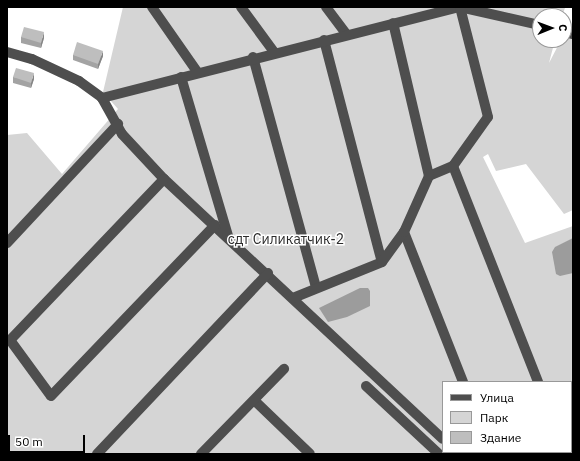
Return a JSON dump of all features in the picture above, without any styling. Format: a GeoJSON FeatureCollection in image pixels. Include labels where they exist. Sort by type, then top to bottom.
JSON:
{"type":"FeatureCollection","features":[{"type":"Feature","properties":{"kind":"street"},"geometry":{"type":"LineString","coordinates":[[152,7],[198,73]]}},
{"type":"Feature","properties":{"kind":"street"},"geometry":{"type":"LineString","coordinates":[[241,7],[274,52]]}},
{"type":"Feature","properties":{"kind":"street"},"geometry":{"type":"LineString","coordinates":[[326,7],[346,34]]}},
{"type":"Feature","properties":{"kind":"street"},"geometry":{"type":"LineString","coordinates":[[413,7],[419,16]]}},
{"type":"Feature","properties":{"kind":"street"},"geometry":{"type":"LineString","coordinates":[[429,176],[453,166],[488,117],[460,7]]}},
{"type":"Feature","properties":{"kind":"street"},"geometry":{"type":"LineString","coordinates":[[102,98],[274,52],[460,7],[532,23]]}},
{"type":"Feature","properties":{"kind":"street"},"geometry":{"type":"LineString","coordinates":[[293,298],[382,262],[404,232],[429,176],[393,23]]}},
{"type":"Feature","properties":{"kind":"street"},"geometry":{"type":"LineString","coordinates":[[324,40],[382,262]]}},
{"type":"Feature","properties":{"kind":"street"},"geometry":{"type":"LineString","coordinates":[[7,52],[32,59],[79,80],[102,98],[118,124],[122,134],[164,180],[268,273],[442,438]]}},
{"type":"Feature","properties":{"kind":"street"},"geometry":{"type":"LineString","coordinates":[[253,58],[316,288]]}},
{"type":"Feature","properties":{"kind":"street"},"geometry":{"type":"LineString","coordinates":[[181,77],[228,237]]}},
{"type":"Feature","properties":{"kind":"street"},"geometry":{"type":"LineString","coordinates":[[7,244],[118,124]]}},
{"type":"Feature","properties":{"kind":"street"},"geometry":{"type":"LineString","coordinates":[[453,166],[538,381]]}},
{"type":"Feature","properties":{"kind":"street"},"geometry":{"type":"LineString","coordinates":[[164,180],[10,340],[52,396],[215,225]]}},
{"type":"Feature","properties":{"kind":"street"},"geometry":{"type":"LineString","coordinates":[[404,232],[463,381]]}},
{"type":"Feature","properties":{"kind":"street"},"geometry":{"type":"LineString","coordinates":[[97,454],[268,273]]}},
{"type":"Feature","properties":{"kind":"street"},"geometry":{"type":"LineString","coordinates":[[202,454],[255,401],[284,368]]}},
{"type":"Feature","properties":{"kind":"street"},"geometry":{"type":"LineString","coordinates":[[366,386],[439,454]]}},
{"type":"Feature","properties":{"kind":"street"},"geometry":{"type":"LineString","coordinates":[[255,401],[310,454]]}},
{"type":"Feature","properties":{"kind":"green space","name":"сдт Силикатчик-2"},"geometry":{"type":"Polygon","coordinates":[[[123,7],[565,8],[532,8],[532,48],[553,48],[549,63],[557,48],[572,48],[573,31],[573,210],[564,214],[526,164],[496,171],[488,154],[483,157],[525,243],[573,226],[573,386],[572,381],[442,381],[442,453],[452,454],[7,454],[7,135],[27,133],[62,174],[118,109],[103,92],[123,7]]]}},
{"type":"Feature","properties":{"kind":"shaded area"},"geometry":{"type":"Polygon","coordinates":[[[573,238],[573,273],[560,276],[556,274],[552,252],[555,247],[573,238]]]}},
{"type":"Feature","properties":{"kind":"shaded area"},"geometry":{"type":"Polygon","coordinates":[[[360,288],[368,288],[370,291],[370,306],[347,317],[328,322],[319,308],[360,288]]]}},
{"type":"Feature","properties":{"kind":"building"},"geometry":{"type":"Polygon","coordinates":[[[24,27],[44,32],[41,43],[21,37],[24,27]]]}},
{"type":"Feature","properties":{"kind":"building"},"geometry":{"type":"Polygon","coordinates":[[[77,42],[103,51],[98,64],[73,55],[77,42]]]}},
{"type":"Feature","properties":{"kind":"building"},"geometry":{"type":"Polygon","coordinates":[[[16,68],[34,73],[31,83],[13,77],[16,68]]]}},
{"type":"Feature","properties":{"kind":"building"},"geometry":{"type":"Polygon","coordinates":[[[490,453],[509,453],[509,454],[490,453]]]}}]}
